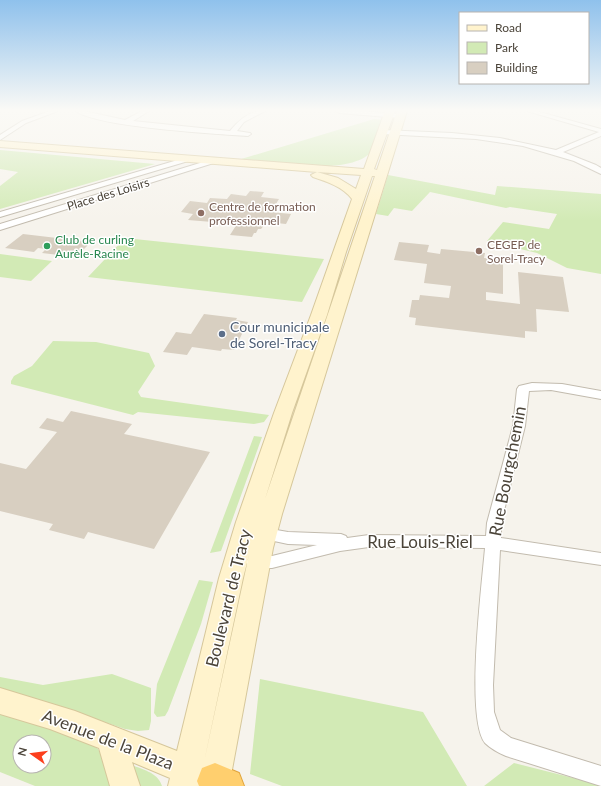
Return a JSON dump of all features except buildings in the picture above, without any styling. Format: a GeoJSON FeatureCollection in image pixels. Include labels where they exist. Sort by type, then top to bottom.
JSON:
{"type":"FeatureCollection","features":[{"type":"Feature","properties":{"kind":"street"},"geometry":{"type":"LineString","coordinates":[[0,148],[304,173],[374,176]]}},
{"type":"Feature","properties":{"kind":"street"},"geometry":{"type":"LineString","coordinates":[[47,148],[216,161],[374,176]]}},
{"type":"Feature","properties":{"kind":"street","name":"Boulevard de Tracy"},"geometry":{"type":"LineString","coordinates":[[242,567],[265,534],[366,222],[374,176],[373,154],[376,148]]}},
{"type":"Feature","properties":{"kind":"street","name":"Boulevard de Tracy"},"geometry":{"type":"LineString","coordinates":[[205,782],[242,567],[247,522],[283,413],[358,199],[374,176],[388,148]]}},
{"type":"Feature","properties":{"kind":"street"},"geometry":{"type":"LineString","coordinates":[[540,148],[557,152],[589,164],[601,172]]}},
{"type":"Feature","properties":{"kind":"street"},"geometry":{"type":"LineString","coordinates":[[557,152],[567,148]]}},
{"type":"Feature","properties":{"kind":"street"},"geometry":{"type":"LineString","coordinates":[[319,170],[358,164],[369,159],[373,154]]}},
{"type":"Feature","properties":{"kind":"street","name":"Place des Loisirs"},"geometry":{"type":"LineString","coordinates":[[0,214],[191,159]]}},
{"type":"Feature","properties":{"kind":"street","name":"Place des Loisirs"},"geometry":{"type":"LineString","coordinates":[[0,227],[216,161]]}},
{"type":"Feature","properties":{"kind":"street"},"geometry":{"type":"LineString","coordinates":[[304,173],[325,177],[339,182],[353,192],[358,199]]}},
{"type":"Feature","properties":{"kind":"street"},"geometry":{"type":"LineString","coordinates":[[349,225],[366,222]]}},
{"type":"Feature","properties":{"kind":"street"},"geometry":{"type":"LineString","coordinates":[[311,336],[327,343]]}},
{"type":"Feature","properties":{"kind":"street","name":"Rue Bourgchemin"},"geometry":{"type":"LineString","coordinates":[[601,395],[543,386],[529,386],[522,389],[519,426],[494,523],[484,685],[485,712],[492,736],[506,746],[601,776]]}},
{"type":"Feature","properties":{"kind":"street"},"geometry":{"type":"LineString","coordinates":[[283,413],[303,416]]}},
{"type":"Feature","properties":{"kind":"street","name":"Rue Louis-Riel"},"geometry":{"type":"LineString","coordinates":[[265,534],[288,538],[358,541],[493,542],[601,559]]}},
{"type":"Feature","properties":{"kind":"street","name":"Rue Louis-Riel"},"geometry":{"type":"LineString","coordinates":[[242,567],[283,560],[358,541]]}},
{"type":"Feature","properties":{"kind":"street","name":"Avenue de la Plaza"},"geometry":{"type":"LineString","coordinates":[[0,701],[42,713],[112,740],[205,782]]}},
{"type":"Feature","properties":{"kind":"street"},"geometry":{"type":"LineString","coordinates":[[112,740],[118,766],[125,786]]}},
{"type":"Feature","properties":{"kind":"green space"},"geometry":{"type":"Polygon","coordinates":[[[279,148],[373,148],[371,152],[360,160],[345,164],[327,166],[288,165],[238,160],[279,148]]]}},
{"type":"Feature","properties":{"kind":"green space"},"geometry":{"type":"Polygon","coordinates":[[[0,150],[155,164],[0,209],[0,186],[18,172],[0,169],[0,150]]]}},
{"type":"Feature","properties":{"kind":"green space"},"geometry":{"type":"Polygon","coordinates":[[[388,175],[495,195],[497,186],[601,194],[601,274],[567,268],[537,253],[487,241],[503,222],[549,229],[557,214],[510,207],[506,208],[430,192],[412,211],[394,208],[388,216],[376,214],[388,175]]]}},
{"type":"Feature","properties":{"kind":"green space"},"geometry":{"type":"Polygon","coordinates":[[[125,238],[324,259],[302,302],[88,277],[125,238]]]}},
{"type":"Feature","properties":{"kind":"green space"},"geometry":{"type":"Polygon","coordinates":[[[0,254],[52,261],[31,281],[0,277],[0,254]]]}},
{"type":"Feature","properties":{"kind":"green space"},"geometry":{"type":"Polygon","coordinates":[[[53,341],[96,342],[149,353],[155,366],[138,392],[141,397],[269,415],[264,422],[254,424],[138,412],[133,415],[11,384],[14,376],[32,366],[53,341]]]}},
{"type":"Feature","properties":{"kind":"green space"},"geometry":{"type":"Polygon","coordinates":[[[254,436],[262,437],[221,551],[210,553],[254,436]]]}},
{"type":"Feature","properties":{"kind":"green space"},"geometry":{"type":"Polygon","coordinates":[[[199,580],[213,582],[201,624],[168,711],[165,716],[157,717],[154,713],[157,684],[199,580]]]}},
{"type":"Feature","properties":{"kind":"green space"},"geometry":{"type":"Polygon","coordinates":[[[112,674],[151,688],[151,721],[149,730],[138,731],[125,729],[46,702],[0,690],[0,677],[43,685],[112,674]]]}},
{"type":"Feature","properties":{"kind":"green space"},"geometry":{"type":"Polygon","coordinates":[[[260,679],[423,712],[467,786],[282,786],[250,774],[260,679]]]}},
{"type":"Feature","properties":{"kind":"green space"},"geometry":{"type":"Polygon","coordinates":[[[0,712],[77,733],[98,749],[110,769],[117,786],[35,786],[0,772],[0,712]]]}},
{"type":"Feature","properties":{"kind":"green space"},"geometry":{"type":"Polygon","coordinates":[[[514,763],[601,785],[601,786],[484,786],[514,763]]]}},
{"type":"Feature","properties":{"kind":"green space"},"geometry":{"type":"Polygon","coordinates":[[[129,764],[153,774],[160,781],[162,786],[136,786],[129,764]]]}},
{"type":"Feature","properties":{"kind":"place","name":"Centre de formation professionnel"},"geometry":{"type":"Point","coordinates":[201,213]}},
{"type":"Feature","properties":{"kind":"place","name":"Club de curling Aurèle-Racine"},"geometry":{"type":"Point","coordinates":[47,246]}},
{"type":"Feature","properties":{"kind":"place","name":"CEGEP de Sorel-Tracy"},"geometry":{"type":"Point","coordinates":[479,251]}},
{"type":"Feature","properties":{"kind":"place","name":"Cour municipale de Sorel-Tracy"},"geometry":{"type":"Point","coordinates":[222,334]}}]}
